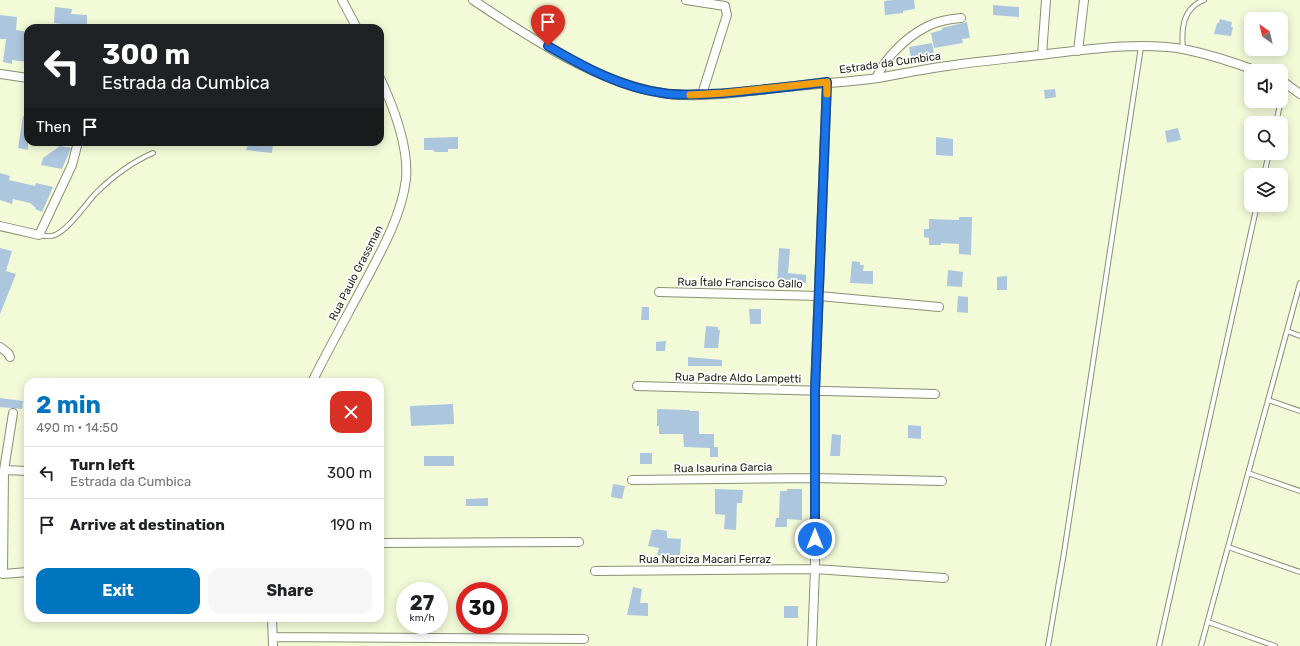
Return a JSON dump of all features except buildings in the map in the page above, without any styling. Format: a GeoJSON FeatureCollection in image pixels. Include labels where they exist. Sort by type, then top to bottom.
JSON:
{"type":"FeatureCollection","features":[{"type":"Feature","properties":{"kind":"street"},"geometry":{"type":"LineString","coordinates":[[342,0],[355,24]]}},
{"type":"Feature","properties":{"kind":"street","name":"Estrada da Cumbica"},"geometry":{"type":"LineString","coordinates":[[473,0],[524,33],[590,69],[614,80],[637,88],[663,94],[724,93],[876,78],[946,66],[1078,51],[1142,47],[1182,49],[1244,66]]}},
{"type":"Feature","properties":{"kind":"street"},"geometry":{"type":"LineString","coordinates":[[686,0],[725,6],[727,15],[702,94]]}},
{"type":"Feature","properties":{"kind":"street"},"geometry":{"type":"LineString","coordinates":[[1042,55],[1046,0]]}},
{"type":"Feature","properties":{"kind":"street"},"geometry":{"type":"LineString","coordinates":[[1078,51],[1084,0]]}},
{"type":"Feature","properties":{"kind":"street"},"geometry":{"type":"LineString","coordinates":[[876,78],[881,67],[904,42],[928,26],[947,20],[961,18]]}},
{"type":"Feature","properties":{"kind":"street"},"geometry":{"type":"LineString","coordinates":[[0,74],[24,77]]}},
{"type":"Feature","properties":{"kind":"street"},"geometry":{"type":"LineString","coordinates":[[812,646],[815,569],[815,391],[827,82]]}},
{"type":"Feature","properties":{"kind":"street"},"geometry":{"type":"LineString","coordinates":[[1288,85],[1300,94]]}},
{"type":"Feature","properties":{"kind":"street","name":"Rua Paulo Grassman"},"geometry":{"type":"LineString","coordinates":[[314,378],[383,247],[400,207],[406,179],[401,132],[384,87]]}},
{"type":"Feature","properties":{"kind":"street"},"geometry":{"type":"LineString","coordinates":[[0,226],[39,235],[72,165],[77,146]]}},
{"type":"Feature","properties":{"kind":"street","name":"Rua Ítalo Francisco Gallo"},"geometry":{"type":"LineString","coordinates":[[659,292],[819,296],[939,306]]}},
{"type":"Feature","properties":{"kind":"street"},"geometry":{"type":"LineString","coordinates":[[0,347],[8,353],[10,357]]}},
{"type":"Feature","properties":{"kind":"street","name":"Rua Padre Aldo Lampetti"},"geometry":{"type":"LineString","coordinates":[[637,386],[934,394]]}},
{"type":"Feature","properties":{"kind":"street"},"geometry":{"type":"LineString","coordinates":[[13,413],[4,470],[3,574],[24,572]]}},
{"type":"Feature","properties":{"kind":"street"},"geometry":{"type":"LineString","coordinates":[[4,470],[24,471]]}},
{"type":"Feature","properties":{"kind":"street","name":"Rua Isaurina Garcia"},"geometry":{"type":"LineString","coordinates":[[632,480],[814,478],[942,481]]}},
{"type":"Feature","properties":{"kind":"street"},"geometry":{"type":"LineString","coordinates":[[384,543],[579,542]]}},
{"type":"Feature","properties":{"kind":"street","name":"Rua Narciza Macari Ferraz"},"geometry":{"type":"LineString","coordinates":[[595,571],[815,569],[944,578]]}},
{"type":"Feature","properties":{"kind":"street"},"geometry":{"type":"LineString","coordinates":[[272,622],[273,646]]}},
{"type":"Feature","properties":{"kind":"street"},"geometry":{"type":"LineString","coordinates":[[273,637],[584,639]]}},
{"type":"Feature","properties":{"kind":"lane"},"geometry":{"type":"LineString","coordinates":[[1182,49],[1183,32],[1187,14],[1198,2],[1204,0]]}},
{"type":"Feature","properties":{"kind":"lane"},"geometry":{"type":"LineString","coordinates":[[1048,646],[1064,553],[1142,47]]}},
{"type":"Feature","properties":{"kind":"lane"},"geometry":{"type":"LineString","coordinates":[[39,235],[54,236],[65,228],[96,193],[115,176],[144,156],[153,153]]}},
{"type":"Feature","properties":{"kind":"lane"},"geometry":{"type":"LineString","coordinates":[[1159,646],[1256,212]]}},
{"type":"Feature","properties":{"kind":"lane"},"geometry":{"type":"LineString","coordinates":[[1201,646],[1300,283]]}},
{"type":"Feature","properties":{"kind":"lane"},"geometry":{"type":"LineString","coordinates":[[1287,331],[1300,336]]}},
{"type":"Feature","properties":{"kind":"lane"},"geometry":{"type":"LineString","coordinates":[[1268,400],[1300,411]]}},
{"type":"Feature","properties":{"kind":"lane"},"geometry":{"type":"LineString","coordinates":[[1248,473],[1300,491]]}},
{"type":"Feature","properties":{"kind":"lane"},"geometry":{"type":"LineString","coordinates":[[1228,547],[1300,572]]}},
{"type":"Feature","properties":{"kind":"lane"},"geometry":{"type":"LineString","coordinates":[[1208,622],[1275,646]]}},
{"type":"Feature","properties":{"kind":"slow traffic"},"geometry":{"type":"LineString","coordinates":[[690,95],[724,93],[827,82],[827,94]]}},
{"type":"Feature","properties":{"kind":"route"},"geometry":{"type":"LineString","coordinates":[[548,46],[590,69],[614,80],[637,88],[663,94],[689,95],[724,93],[827,82],[815,391],[815,539]]}}]}
